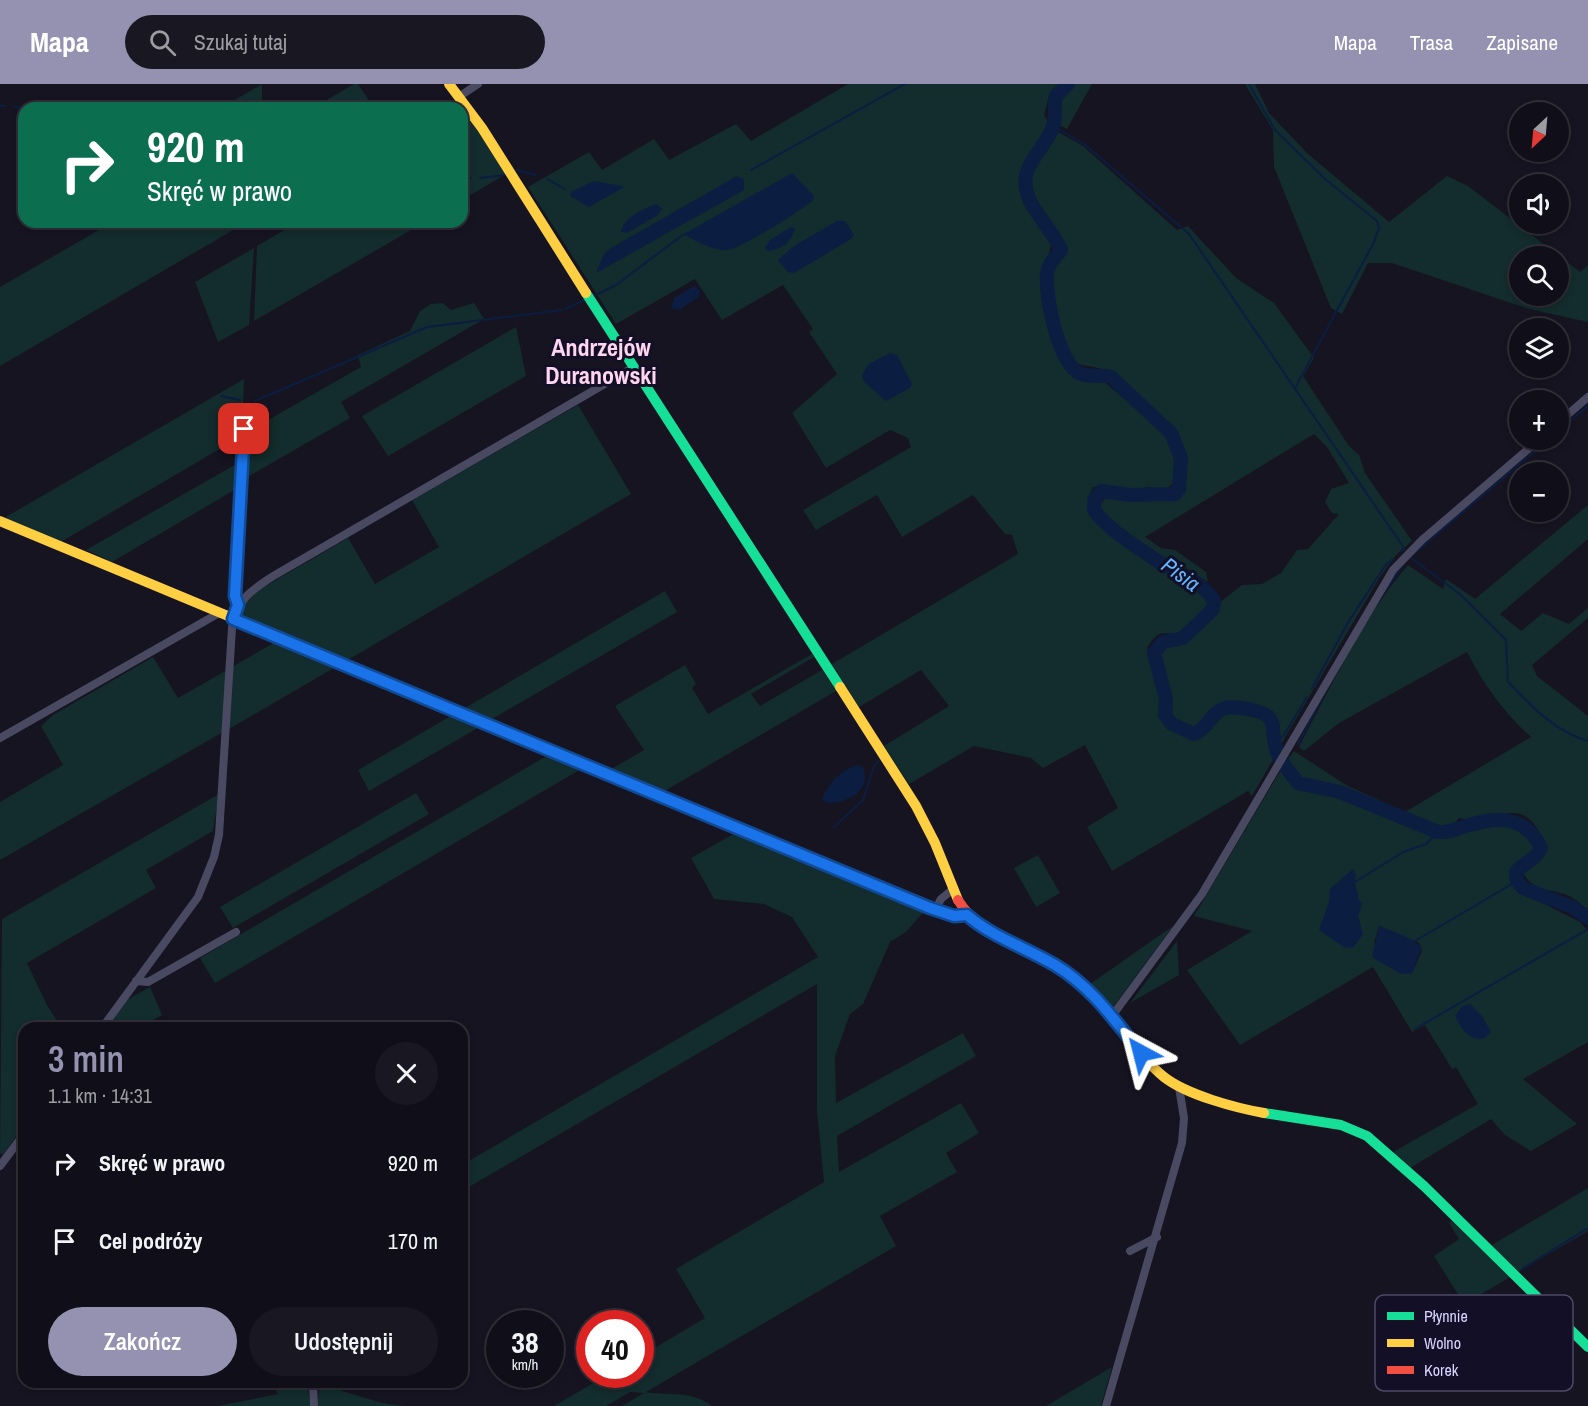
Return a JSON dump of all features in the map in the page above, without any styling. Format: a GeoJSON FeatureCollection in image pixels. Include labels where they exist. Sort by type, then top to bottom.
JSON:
{"type":"FeatureCollection","features":[{"type":"Feature","properties":{"kind":"street"},"geometry":{"type":"LineString","coordinates":[[449,84],[464,102]]}},
{"type":"Feature","properties":{"kind":"street"},"geometry":{"type":"LineString","coordinates":[[460,96],[477,84]]}},
{"type":"Feature","properties":{"kind":"street"},"geometry":{"type":"LineString","coordinates":[[468,108],[634,367],[652,399],[916,806],[967,915],[979,924],[1058,966],[1088,990],[1148,1060],[1179,1087],[1260,1112],[1341,1125],[1367,1136],[1424,1186],[1535,1295]]}},
{"type":"Feature","properties":{"kind":"street"},"geometry":{"type":"LineString","coordinates":[[106,1022],[198,897],[214,857],[219,835],[233,619],[238,605],[250,592],[275,575],[634,367]]}},
{"type":"Feature","properties":{"kind":"street"},"geometry":{"type":"LineString","coordinates":[[1569,413],[1588,397]]}},
{"type":"Feature","properties":{"kind":"street"},"geometry":{"type":"LineString","coordinates":[[238,605],[235,596],[244,429]]}},
{"type":"Feature","properties":{"kind":"street"},"geometry":{"type":"LineString","coordinates":[[1112,1016],[1196,903],[1393,570],[1422,540],[1527,450]]}},
{"type":"Feature","properties":{"kind":"street"},"geometry":{"type":"LineString","coordinates":[[0,521],[935,910],[954,916],[967,915]]}},
{"type":"Feature","properties":{"kind":"street"},"geometry":{"type":"LineString","coordinates":[[0,738],[219,613]]}},
{"type":"Feature","properties":{"kind":"street"},"geometry":{"type":"LineString","coordinates":[[935,910],[941,899],[953,889]]}},
{"type":"Feature","properties":{"kind":"street"},"geometry":{"type":"LineString","coordinates":[[136,981],[148,982],[236,932]]}},
{"type":"Feature","properties":{"kind":"street"},"geometry":{"type":"LineString","coordinates":[[1106,1406],[1157,1237],[1182,1143],[1184,1118],[1179,1087]]}},
{"type":"Feature","properties":{"kind":"street"},"geometry":{"type":"LineString","coordinates":[[0,1166],[18,1142]]}},
{"type":"Feature","properties":{"kind":"street"},"geometry":{"type":"LineString","coordinates":[[1130,1251],[1157,1237]]}},
{"type":"Feature","properties":{"kind":"street"},"geometry":{"type":"LineString","coordinates":[[1573,1332],[1588,1347]]}},
{"type":"Feature","properties":{"kind":"street"},"geometry":{"type":"LineString","coordinates":[[313,1388],[314,1406]]}},
{"type":"Feature","properties":{"kind":"green space"},"geometry":{"type":"Polygon","coordinates":[[[262,84],[262,102],[231,102],[262,84]]]}},
{"type":"Feature","properties":{"kind":"green space"},"geometry":{"type":"Polygon","coordinates":[[[354,84],[358,84],[370,102],[323,102],[354,84]]]}},
{"type":"Feature","properties":{"kind":"green space"},"geometry":{"type":"Polygon","coordinates":[[[848,84],[1062,84],[1049,96],[1044,115],[1050,125],[1027,161],[1021,182],[1027,206],[1051,246],[1044,271],[1041,296],[1051,336],[1063,362],[1077,377],[1088,379],[1100,377],[1154,422],[1164,433],[1171,446],[1174,463],[1173,484],[1164,490],[1149,487],[1131,490],[1093,487],[1090,494],[1090,515],[1113,534],[1171,573],[1199,588],[1209,598],[1209,603],[1182,632],[1159,634],[1147,648],[1160,691],[1161,714],[1168,725],[1191,739],[1200,734],[1225,711],[1245,712],[1269,723],[1271,752],[1274,758],[1252,796],[1248,791],[1112,871],[1087,827],[1118,808],[1085,745],[1043,768],[1031,758],[974,746],[909,784],[884,746],[949,706],[921,670],[859,707],[832,664],[1018,554],[1012,535],[1005,534],[973,495],[902,537],[877,495],[816,530],[803,510],[911,447],[908,438],[890,430],[826,468],[792,413],[837,374],[809,332],[813,329],[783,285],[722,320],[695,279],[616,324],[528,187],[589,152],[602,170],[654,139],[669,160],[736,124],[751,141],[848,84]]]}},
{"type":"Feature","properties":{"kind":"green space"},"geometry":{"type":"Polygon","coordinates":[[[1073,84],[1092,84],[1067,129],[1057,124],[1057,106],[1059,97],[1073,84]]]}},
{"type":"Feature","properties":{"kind":"green space"},"geometry":{"type":"Polygon","coordinates":[[[1245,84],[1255,84],[1269,113],[1307,153],[1389,222],[1447,176],[1468,186],[1509,217],[1509,234],[1531,234],[1546,246],[1509,246],[1509,302],[1392,263],[1368,263],[1342,314],[1331,308],[1274,167],[1273,130],[1245,84]]]}},
{"type":"Feature","properties":{"kind":"green space"},"geometry":{"type":"Polygon","coordinates":[[[471,121],[506,174],[468,196],[468,123],[471,121]]]}},
{"type":"Feature","properties":{"kind":"green space"},"geometry":{"type":"Polygon","coordinates":[[[1055,130],[1083,146],[1177,230],[1188,226],[1236,278],[1274,303],[1314,358],[1303,376],[1349,446],[1359,455],[1365,473],[1412,541],[1396,555],[1380,577],[1280,746],[1275,721],[1266,709],[1259,706],[1226,701],[1213,709],[1198,726],[1187,725],[1177,720],[1171,715],[1168,688],[1160,658],[1162,650],[1187,640],[1217,614],[1219,603],[1242,585],[1262,584],[1281,573],[1297,550],[1308,549],[1339,514],[1332,513],[1325,502],[1331,489],[1349,483],[1327,447],[1314,434],[1145,537],[1161,548],[1175,550],[1206,572],[1208,582],[1180,564],[1155,554],[1103,514],[1099,506],[1106,497],[1153,500],[1173,498],[1182,494],[1186,483],[1185,467],[1181,444],[1170,426],[1108,370],[1078,364],[1070,358],[1049,293],[1053,262],[1060,261],[1065,252],[1063,243],[1042,213],[1031,190],[1031,171],[1055,130]]]}},
{"type":"Feature","properties":{"kind":"green space"},"geometry":{"type":"Polygon","coordinates":[[[103,228],[237,228],[0,366],[0,287],[103,228]]]}},
{"type":"Feature","properties":{"kind":"green space"},"geometry":{"type":"Polygon","coordinates":[[[288,228],[415,228],[254,321],[257,246],[288,228]]]}},
{"type":"Feature","properties":{"kind":"green space"},"geometry":{"type":"Polygon","coordinates":[[[254,248],[249,325],[218,342],[195,282],[254,248]]]}},
{"type":"Feature","properties":{"kind":"green space"},"geometry":{"type":"Polygon","coordinates":[[[1569,264],[1580,272],[1588,265],[1588,322],[1520,306],[1569,306],[1569,264]]]}},
{"type":"Feature","properties":{"kind":"green space"},"geometry":{"type":"Polygon","coordinates":[[[443,303],[451,310],[474,303],[484,319],[341,402],[350,418],[244,479],[247,432],[361,367],[358,355],[410,331],[420,311],[431,304],[443,303]]]}},
{"type":"Feature","properties":{"kind":"green space"},"geometry":{"type":"Polygon","coordinates":[[[516,327],[526,376],[388,456],[362,416],[516,327]]]}},
{"type":"Feature","properties":{"kind":"green space"},"geometry":{"type":"Polygon","coordinates":[[[244,379],[242,436],[59,543],[4,518],[244,379]]]}},
{"type":"Feature","properties":{"kind":"green space"},"geometry":{"type":"Polygon","coordinates":[[[578,405],[631,494],[346,661],[249,623],[238,614],[250,595],[348,538],[375,584],[439,547],[412,500],[578,405]]]}},
{"type":"Feature","properties":{"kind":"green space"},"geometry":{"type":"Polygon","coordinates":[[[238,463],[236,489],[112,562],[86,550],[238,463]]]}},
{"type":"Feature","properties":{"kind":"green space"},"geometry":{"type":"Polygon","coordinates":[[[1588,505],[1588,539],[1500,614],[1521,631],[1543,613],[1569,624],[1588,608],[1588,618],[1532,665],[1537,676],[1588,716],[1588,910],[1573,898],[1538,887],[1527,879],[1522,871],[1540,858],[1546,849],[1538,830],[1529,819],[1519,814],[1508,813],[1472,820],[1459,818],[1452,827],[1424,824],[1344,789],[1304,780],[1297,776],[1287,760],[1294,751],[1346,785],[1405,812],[1531,737],[1495,698],[1467,652],[1339,723],[1304,751],[1299,747],[1362,630],[1391,585],[1408,565],[1443,589],[1446,579],[1475,599],[1588,505]]]}},
{"type":"Feature","properties":{"kind":"green space"},"geometry":{"type":"Polygon","coordinates":[[[665,591],[677,612],[492,719],[465,708],[665,591]]]}},
{"type":"Feature","properties":{"kind":"green space"},"geometry":{"type":"Polygon","coordinates":[[[277,641],[339,665],[229,729],[232,667],[277,641]]]}},
{"type":"Feature","properties":{"kind":"green space"},"geometry":{"type":"Polygon","coordinates":[[[812,654],[814,657],[751,694],[760,706],[822,670],[836,691],[663,792],[608,771],[644,750],[615,706],[685,665],[696,684],[692,688],[708,714],[812,654]]]}},
{"type":"Feature","properties":{"kind":"green space"},"geometry":{"type":"Polygon","coordinates":[[[153,657],[178,698],[227,670],[223,732],[0,860],[0,802],[63,765],[41,726],[53,715],[153,657]]]}},
{"type":"Feature","properties":{"kind":"green space"},"geometry":{"type":"Polygon","coordinates":[[[456,713],[483,725],[369,791],[358,770],[456,713]]]}},
{"type":"Feature","properties":{"kind":"green space"},"geometry":{"type":"Polygon","coordinates":[[[554,755],[583,768],[215,983],[200,958],[545,757],[554,755]]]}},
{"type":"Feature","properties":{"kind":"green space"},"geometry":{"type":"Polygon","coordinates":[[[1282,768],[1299,787],[1338,796],[1388,818],[1444,838],[1508,823],[1533,843],[1533,851],[1511,869],[1512,883],[1517,890],[1580,922],[1588,931],[1588,1042],[1523,1079],[1577,1124],[1531,1151],[1505,1135],[1491,1119],[1410,1168],[1393,1152],[1478,1104],[1456,1067],[1452,1069],[1425,1025],[1412,1032],[1373,967],[1240,1045],[1187,970],[1252,931],[1194,916],[1282,768]],[[1379,926],[1374,943],[1412,973],[1422,951],[1419,943],[1379,926]]]}},
{"type":"Feature","properties":{"kind":"green space"},"geometry":{"type":"Polygon","coordinates":[[[416,793],[429,814],[233,928],[220,907],[416,793]]]}},
{"type":"Feature","properties":{"kind":"green space"},"geometry":{"type":"Polygon","coordinates":[[[219,794],[213,831],[146,870],[156,888],[27,963],[58,1022],[18,1022],[18,1134],[3,1155],[0,1153],[2,919],[219,794]]]}},
{"type":"Feature","properties":{"kind":"green space"},"geometry":{"type":"Polygon","coordinates":[[[737,832],[927,908],[906,932],[890,942],[863,1004],[850,1014],[835,1056],[836,1103],[963,1033],[976,1056],[837,1136],[839,1172],[961,1103],[979,1133],[946,1153],[957,1172],[880,1216],[896,1246],[654,1387],[654,1348],[705,1318],[676,1269],[824,1182],[817,1110],[817,984],[468,1188],[468,1161],[818,957],[792,917],[764,904],[714,899],[691,858],[737,832]]]}},
{"type":"Feature","properties":{"kind":"green space"},"geometry":{"type":"Polygon","coordinates":[[[1038,855],[1060,893],[1036,907],[1014,868],[1038,855]]]}},
{"type":"Feature","properties":{"kind":"green space"},"geometry":{"type":"Polygon","coordinates":[[[1173,926],[1113,1007],[1090,984],[1173,926]]]}},
{"type":"Feature","properties":{"kind":"green space"},"geometry":{"type":"Polygon","coordinates":[[[1177,941],[1179,975],[1130,1003],[1177,941]]]}},
{"type":"Feature","properties":{"kind":"green space"},"geometry":{"type":"Polygon","coordinates":[[[150,987],[162,1015],[149,1022],[109,1022],[125,1001],[150,987]]]}},
{"type":"Feature","properties":{"kind":"green space"},"geometry":{"type":"Polygon","coordinates":[[[1588,1188],[1588,1231],[1518,1272],[1490,1246],[1588,1188]]]}},
{"type":"Feature","properties":{"kind":"green space"},"geometry":{"type":"Polygon","coordinates":[[[1453,1220],[1512,1276],[1479,1295],[1458,1295],[1434,1256],[1459,1239],[1449,1223],[1453,1220]]]}},
{"type":"Feature","properties":{"kind":"green space"},"geometry":{"type":"Polygon","coordinates":[[[1112,1367],[1101,1406],[1046,1406],[1112,1367]]]}},
{"type":"Feature","properties":{"kind":"green space"},"geometry":{"type":"Polygon","coordinates":[[[274,1388],[305,1388],[308,1390],[311,1406],[218,1406],[278,1394],[274,1388]]]}},
{"type":"Feature","properties":{"kind":"green space"},"geometry":{"type":"Polygon","coordinates":[[[323,1388],[333,1388],[382,1403],[404,1406],[317,1406],[319,1391],[323,1388]]]}},
{"type":"Feature","properties":{"kind":"green space"},"geometry":{"type":"Polygon","coordinates":[[[585,1388],[653,1388],[646,1392],[688,1396],[712,1406],[622,1406],[644,1393],[630,1392],[606,1406],[554,1406],[585,1388]]]}},
{"type":"Feature","properties":{"kind":"water"},"geometry":{"type":"Polygon","coordinates":[[[792,173],[814,196],[813,200],[758,236],[735,248],[723,250],[705,245],[684,234],[792,173]]]}},
{"type":"Feature","properties":{"kind":"water"},"geometry":{"type":"Polygon","coordinates":[[[737,176],[744,180],[744,190],[596,273],[604,254],[611,248],[737,176]]]}},
{"type":"Feature","properties":{"kind":"water"},"geometry":{"type":"Polygon","coordinates":[[[594,181],[624,187],[589,207],[570,196],[571,192],[594,181]]]}},
{"type":"Feature","properties":{"kind":"water"},"geometry":{"type":"Polygon","coordinates":[[[656,204],[662,209],[658,215],[627,233],[621,232],[630,218],[656,204]]]}},
{"type":"Feature","properties":{"kind":"water"},"geometry":{"type":"Polygon","coordinates":[[[837,221],[845,221],[854,235],[851,239],[794,273],[788,272],[778,260],[794,246],[837,221]]]}},
{"type":"Feature","properties":{"kind":"water"},"geometry":{"type":"Polygon","coordinates":[[[791,227],[795,229],[785,245],[768,251],[765,248],[770,240],[791,227]]]}},
{"type":"Feature","properties":{"kind":"water"},"geometry":{"type":"Polygon","coordinates":[[[694,286],[700,291],[699,297],[679,310],[671,308],[674,298],[694,286]]]}},
{"type":"Feature","properties":{"kind":"water"},"geometry":{"type":"Polygon","coordinates":[[[890,353],[897,355],[912,384],[910,388],[886,401],[863,381],[862,375],[869,364],[890,353]]]}},
{"type":"Feature","properties":{"kind":"water"},"geometry":{"type":"Polygon","coordinates":[[[858,765],[863,767],[865,774],[864,784],[860,790],[840,802],[825,802],[822,798],[832,782],[841,773],[858,765]]]}},
{"type":"Feature","properties":{"kind":"water"},"geometry":{"type":"Polygon","coordinates":[[[1353,869],[1356,875],[1359,901],[1362,903],[1358,916],[1363,934],[1353,948],[1344,947],[1319,930],[1329,902],[1330,889],[1353,869]]]}},
{"type":"Feature","properties":{"kind":"water"},"geometry":{"type":"Polygon","coordinates":[[[1379,926],[1407,937],[1422,947],[1412,973],[1401,974],[1372,957],[1379,926]]]}},
{"type":"Feature","properties":{"kind":"water"},"geometry":{"type":"Polygon","coordinates":[[[1470,1004],[1482,1016],[1491,1032],[1485,1038],[1470,1036],[1463,1030],[1455,1016],[1462,1006],[1470,1004]]]}},
{"type":"Feature","properties":{"kind":"waterway"},"geometry":{"type":"LineString","coordinates":[[751,170],[905,84]]}},
{"type":"Feature","properties":{"kind":"waterway","name":"Pisia"},"geometry":{"type":"LineString","coordinates":[[1068,84],[1056,96],[1053,128],[1031,163],[1025,181],[1031,203],[1061,250],[1050,264],[1047,274],[1048,297],[1054,328],[1065,356],[1072,366],[1079,373],[1111,377],[1171,433],[1181,458],[1179,489],[1175,494],[1131,495],[1101,491],[1094,500],[1094,510],[1122,536],[1161,563],[1202,587],[1214,601],[1213,609],[1183,638],[1163,642],[1154,653],[1166,699],[1165,715],[1172,724],[1194,734],[1199,732],[1216,713],[1225,708],[1236,707],[1259,712],[1270,719],[1279,756],[1298,783],[1340,792],[1438,832],[1491,820],[1502,820],[1520,825],[1528,830],[1541,848],[1536,856],[1516,872],[1517,881],[1523,888],[1572,907],[1588,918]]}},
{"type":"Feature","properties":{"kind":"waterway"},"geometry":{"type":"LineString","coordinates":[[1249,84],[1275,130],[1325,179],[1377,221],[1379,228],[1373,244],[1295,388]]}},
{"type":"Feature","properties":{"kind":"waterway"},"geometry":{"type":"LineString","coordinates":[[0,106],[6,106]]}},
{"type":"Feature","properties":{"kind":"waterway"},"geometry":{"type":"LineString","coordinates":[[1053,126],[1084,144],[1189,234],[1404,548],[1401,551]]}},
{"type":"Feature","properties":{"kind":"waterway"},"geometry":{"type":"LineString","coordinates":[[517,170],[536,175]]}},
{"type":"Feature","properties":{"kind":"waterway"},"geometry":{"type":"LineString","coordinates":[[480,178],[505,175]]}},
{"type":"Feature","properties":{"kind":"waterway"},"geometry":{"type":"LineString","coordinates":[[547,179],[565,189]]}},
{"type":"Feature","properties":{"kind":"waterway"},"geometry":{"type":"LineString","coordinates":[[596,295],[616,285],[684,234]]}},
{"type":"Feature","properties":{"kind":"waterway"},"geometry":{"type":"LineString","coordinates":[[565,309],[584,300]]}},
{"type":"Feature","properties":{"kind":"waterway"},"geometry":{"type":"LineString","coordinates":[[255,401],[427,327],[562,310]]}},
{"type":"Feature","properties":{"kind":"waterway"},"geometry":{"type":"LineString","coordinates":[[221,396],[240,400]]}},
{"type":"Feature","properties":{"kind":"waterway"},"geometry":{"type":"LineString","coordinates":[[1569,422],[1588,406]]}},
{"type":"Feature","properties":{"kind":"waterway"},"geometry":{"type":"LineString","coordinates":[[1411,556],[1536,450]]}},
{"type":"Feature","properties":{"kind":"waterway"},"geometry":{"type":"LineString","coordinates":[[1410,557],[1461,595],[1506,640],[1508,682],[1516,691],[1555,725],[1588,741]]}},
{"type":"Feature","properties":{"kind":"waterway"},"geometry":{"type":"LineString","coordinates":[[1312,688],[1349,621],[1385,566],[1393,559]]}},
{"type":"Feature","properties":{"kind":"waterway"},"geometry":{"type":"LineString","coordinates":[[1382,595],[1401,568]]}},
{"type":"Feature","properties":{"kind":"waterway"},"geometry":{"type":"LineString","coordinates":[[1298,744],[1326,690]]}},
{"type":"Feature","properties":{"kind":"waterway"},"geometry":{"type":"LineString","coordinates":[[1274,744],[1284,735],[1307,697]]}},
{"type":"Feature","properties":{"kind":"waterway"},"geometry":{"type":"LineString","coordinates":[[834,827],[863,800],[874,766],[879,761]]}},
{"type":"Feature","properties":{"kind":"waterway"},"geometry":{"type":"LineString","coordinates":[[1355,882],[1403,852],[1426,844],[1438,832]]}},
{"type":"Feature","properties":{"kind":"waterway"},"geometry":{"type":"LineString","coordinates":[[1415,941],[1517,881]]}},
{"type":"Feature","properties":{"kind":"waterway"},"geometry":{"type":"LineString","coordinates":[[1415,1029],[1588,929]]}},
{"type":"Feature","properties":{"kind":"waterway"},"geometry":{"type":"LineString","coordinates":[[1522,1269],[1588,1228]]}},
{"type":"Feature","properties":{"kind":"traffic: fast"},"geometry":{"type":"LineString","coordinates":[[586,293],[840,687]]}},
{"type":"Feature","properties":{"kind":"traffic: fast"},"geometry":{"type":"LineString","coordinates":[[228,616],[873,884]]}},
{"type":"Feature","properties":{"kind":"traffic: fast"},"geometry":{"type":"LineString","coordinates":[[1264,1113],[1341,1125],[1367,1136],[1424,1186],[1535,1295]]}},
{"type":"Feature","properties":{"kind":"traffic: fast"},"geometry":{"type":"LineString","coordinates":[[1573,1332],[1588,1347]]}},
{"type":"Feature","properties":{"kind":"traffic: slow"},"geometry":{"type":"LineString","coordinates":[[449,84],[462,102]]}},
{"type":"Feature","properties":{"kind":"traffic: slow"},"geometry":{"type":"LineString","coordinates":[[468,109],[586,293]]}},
{"type":"Feature","properties":{"kind":"traffic: slow"},"geometry":{"type":"LineString","coordinates":[[0,521],[228,616]]}},
{"type":"Feature","properties":{"kind":"traffic: slow"},"geometry":{"type":"LineString","coordinates":[[840,687],[916,806],[935,843],[958,900]]}},
{"type":"Feature","properties":{"kind":"traffic: slow"},"geometry":{"type":"LineString","coordinates":[[1103,1007],[1147,1061],[1174,1084],[1212,1100],[1264,1113]]}},
{"type":"Feature","properties":{"kind":"traffic: jam"},"geometry":{"type":"LineString","coordinates":[[873,884],[954,916],[967,915]]}},
{"type":"Feature","properties":{"kind":"traffic: jam"},"geometry":{"type":"LineString","coordinates":[[958,900],[967,912],[990,931],[1058,967],[1082,985],[1103,1007]]}},
{"type":"Feature","properties":{"kind":"district","name":"Andrzejów Duranowski"},"geometry":{"type":"Point","coordinates":[601,362]}},
{"type":"Feature","properties":{"kind":"route"},"geometry":{"type":"LineString","coordinates":[[244,429],[235,596],[238,605],[233,619],[930,908],[954,916],[967,915],[979,924],[1058,966],[1077,981],[1112,1016],[1141,1053]]}}]}
